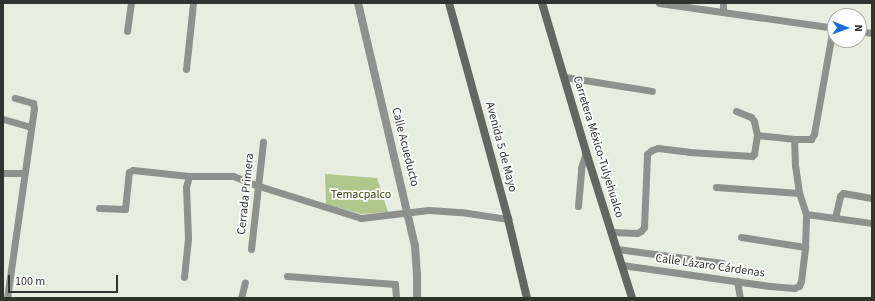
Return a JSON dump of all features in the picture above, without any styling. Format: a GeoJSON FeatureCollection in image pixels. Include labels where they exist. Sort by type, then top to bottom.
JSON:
{"type":"FeatureCollection","features":[{"type":"Feature","properties":{"kind":"main road","name":"Avenida 5 de Mayo"},"geometry":{"type":"LineString","coordinates":[[448,3],[508,219],[527,298]]}},
{"type":"Feature","properties":{"kind":"main road","name":"Carretera México-Tulyehualco"},"geometry":{"type":"LineString","coordinates":[[542,3],[586,152],[632,298]]}},
{"type":"Feature","properties":{"kind":"street"},"geometry":{"type":"LineString","coordinates":[[127,31],[131,3]]}},
{"type":"Feature","properties":{"kind":"street"},"geometry":{"type":"LineString","coordinates":[[186,69],[193,3]]}},
{"type":"Feature","properties":{"kind":"street","name":"Calle Acueducto"},"geometry":{"type":"LineString","coordinates":[[358,3],[415,246],[418,274],[417,298]]}},
{"type":"Feature","properties":{"kind":"street"},"geometry":{"type":"LineString","coordinates":[[659,3],[827,26]]}},
{"type":"Feature","properties":{"kind":"street"},"geometry":{"type":"LineString","coordinates":[[723,3],[723,12]]}},
{"type":"Feature","properties":{"kind":"street"},"geometry":{"type":"LineString","coordinates":[[757,135],[794,139],[811,139],[814,134],[830,48]]}},
{"type":"Feature","properties":{"kind":"street"},"geometry":{"type":"LineString","coordinates":[[565,77],[652,91]]}},
{"type":"Feature","properties":{"kind":"street"},"geometry":{"type":"LineString","coordinates":[[7,298],[33,104],[16,98]]}},
{"type":"Feature","properties":{"kind":"street"},"geometry":{"type":"LineString","coordinates":[[611,232],[637,233],[642,231],[644,227],[647,154],[652,150],[658,148],[689,152],[752,156],[754,154],[757,135],[754,121],[751,117],[736,111]]}},
{"type":"Feature","properties":{"kind":"street"},"geometry":{"type":"LineString","coordinates":[[3,119],[31,127]]}},
{"type":"Feature","properties":{"kind":"street"},"geometry":{"type":"LineString","coordinates":[[741,237],[805,247],[806,214],[799,193],[795,166],[794,139]]}},
{"type":"Feature","properties":{"kind":"street","name":"Cerrada Primera"},"geometry":{"type":"LineString","coordinates":[[251,249],[263,142]]}},
{"type":"Feature","properties":{"kind":"street"},"geometry":{"type":"LineString","coordinates":[[578,206],[580,168],[586,152]]}},
{"type":"Feature","properties":{"kind":"street"},"geometry":{"type":"LineString","coordinates":[[99,208],[122,210],[126,208],[129,172],[133,170],[189,176],[233,176],[259,186],[360,218],[429,210],[461,212],[508,219]]}},
{"type":"Feature","properties":{"kind":"street"},"geometry":{"type":"LineString","coordinates":[[3,173],[23,173]]}},
{"type":"Feature","properties":{"kind":"street"},"geometry":{"type":"LineString","coordinates":[[184,277],[188,238],[186,187],[189,176]]}},
{"type":"Feature","properties":{"kind":"street"},"geometry":{"type":"LineString","coordinates":[[716,187],[799,193]]}},
{"type":"Feature","properties":{"kind":"street"},"geometry":{"type":"LineString","coordinates":[[835,218],[840,196],[843,193],[872,198]]}},
{"type":"Feature","properties":{"kind":"street"},"geometry":{"type":"LineString","coordinates":[[806,214],[872,224]]}},
{"type":"Feature","properties":{"kind":"street","name":"Calle Lázaro Cárdenas"},"geometry":{"type":"LineString","coordinates":[[622,264],[794,288],[799,286],[801,281],[805,247]]}},
{"type":"Feature","properties":{"kind":"street"},"geometry":{"type":"LineString","coordinates":[[617,249],[722,264]]}},
{"type":"Feature","properties":{"kind":"street"},"geometry":{"type":"LineString","coordinates":[[287,276],[395,284],[396,298]]}},
{"type":"Feature","properties":{"kind":"street"},"geometry":{"type":"LineString","coordinates":[[737,281],[740,298]]}},
{"type":"Feature","properties":{"kind":"street"},"geometry":{"type":"LineString","coordinates":[[241,298],[245,282]]}},
{"type":"Feature","properties":{"kind":"green space","name":"Temacpalco"},"geometry":{"type":"Polygon","coordinates":[[[325,174],[377,178],[388,212],[361,214],[326,204],[325,174]]]}}]}
